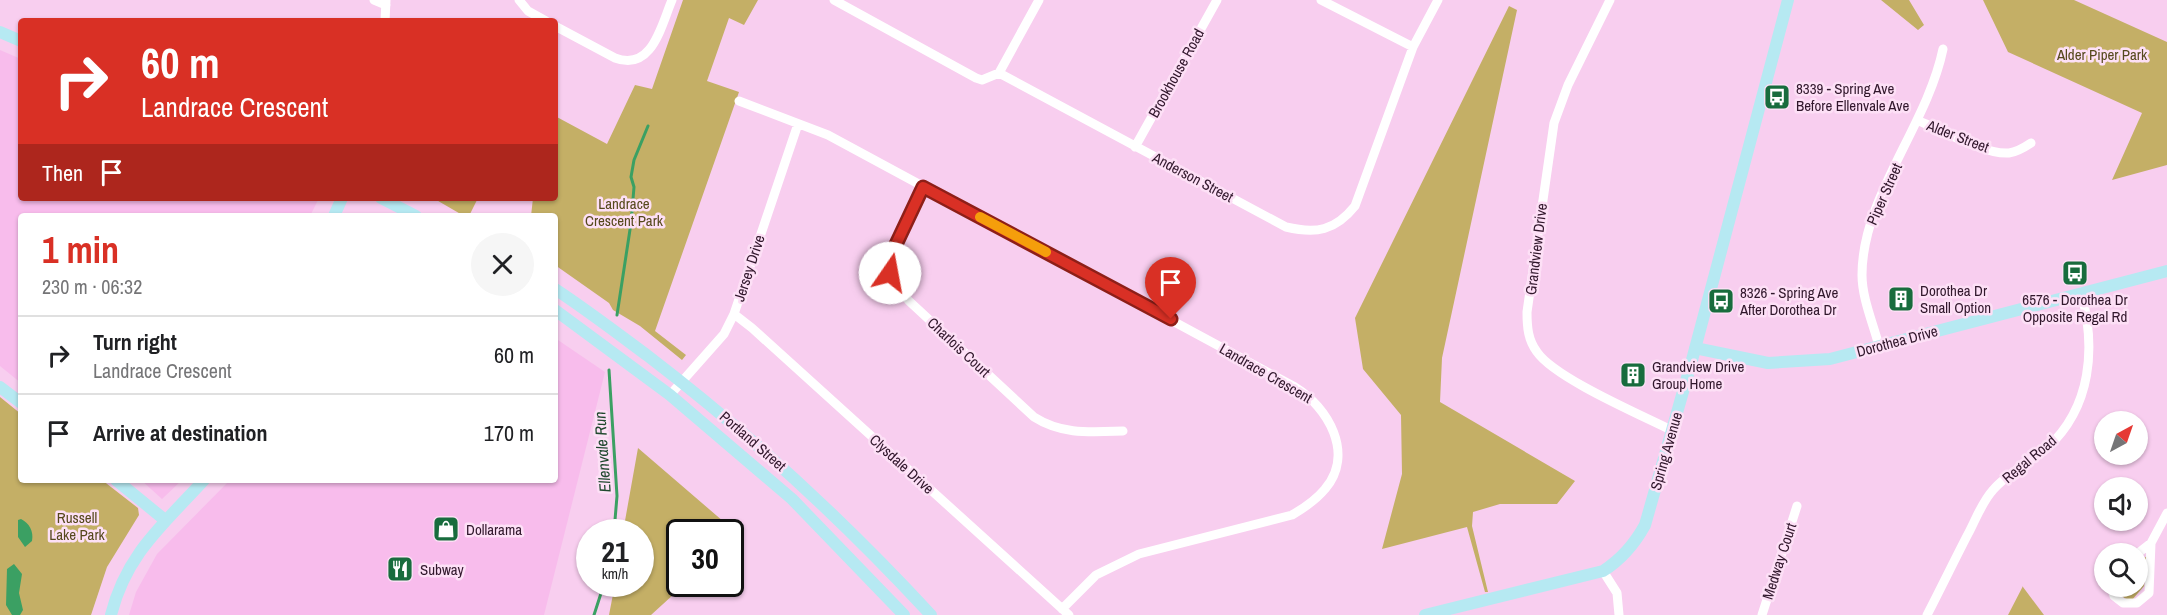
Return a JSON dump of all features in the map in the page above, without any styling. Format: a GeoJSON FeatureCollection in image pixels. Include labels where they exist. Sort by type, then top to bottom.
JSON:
{"type":"FeatureCollection","features":[{"type":"Feature","properties":{"kind":"street"},"geometry":{"type":"LineString","coordinates":[[374,0],[386,2],[385,18]]}},
{"type":"Feature","properties":{"kind":"street"},"geometry":{"type":"LineString","coordinates":[[519,0],[528,11],[541,18]]}},
{"type":"Feature","properties":{"kind":"street"},"geometry":{"type":"LineString","coordinates":[[558,28],[615,58],[623,61],[639,60],[651,48],[672,0]]}},
{"type":"Feature","properties":{"kind":"street"},"geometry":{"type":"LineString","coordinates":[[834,0],[982,80],[999,73],[1039,0]]}},
{"type":"Feature","properties":{"kind":"street"},"geometry":{"type":"LineString","coordinates":[[853,10],[858,0]]}},
{"type":"Feature","properties":{"kind":"street","name":"Brookhouse Road"},"geometry":{"type":"LineString","coordinates":[[1135,147],[1217,0]]}},
{"type":"Feature","properties":{"kind":"street"},"geometry":{"type":"LineString","coordinates":[[1321,0],[1413,47]]}},
{"type":"Feature","properties":{"kind":"street","name":"Anderson Street"},"geometry":{"type":"LineString","coordinates":[[999,73],[1286,227],[1317,232],[1328,229],[1347,217],[1362,192],[1413,47],[1438,0]]}},
{"type":"Feature","properties":{"kind":"street","name":"Grandview Drive"},"geometry":{"type":"LineString","coordinates":[[1610,0],[1568,85],[1554,123],[1527,312],[1528,333],[1538,353],[1561,373],[1671,430]]}},
{"type":"Feature","properties":{"kind":"street","name":"Spring Avenue"},"geometry":{"type":"LineString","coordinates":[[1425,615],[1602,571],[1621,559],[1645,525],[1788,0]]}},
{"type":"Feature","properties":{"kind":"street"},"geometry":{"type":"LineString","coordinates":[[0,32],[18,40]]}},
{"type":"Feature","properties":{"kind":"street","name":"Piper Street"},"geometry":{"type":"LineString","coordinates":[[1879,346],[1863,286],[1866,240],[1871,220],[1918,121],[1940,67],[1944,48]]}},
{"type":"Feature","properties":{"kind":"street","name":"Landrace Crescent"},"geometry":{"type":"LineString","coordinates":[[739,101],[828,135],[1295,387],[1320,406],[1337,442],[1338,457],[1326,488],[1292,515],[1139,554],[1096,575],[1065,612]]}},
{"type":"Feature","properties":{"kind":"street","name":"Alder Street"},"geometry":{"type":"LineString","coordinates":[[1918,121],[1985,148],[2009,153],[2031,143]]}},
{"type":"Feature","properties":{"kind":"street","name":"Jersey Drive"},"geometry":{"type":"LineString","coordinates":[[670,395],[724,334],[734,314],[798,124]]}},
{"type":"Feature","properties":{"kind":"street","name":"Charlois Court"},"geometry":{"type":"LineString","coordinates":[[923,187],[889,264],[890,273],[902,292],[1026,409],[1048,426],[1076,432],[1123,431]]}},
{"type":"Feature","properties":{"kind":"street"},"geometry":{"type":"LineString","coordinates":[[387,201],[410,213]]}},
{"type":"Feature","properties":{"kind":"street","name":"Dorothea Drive"},"geometry":{"type":"LineString","coordinates":[[1695,348],[1746,360],[1792,363],[1830,359],[2167,271]]}},
{"type":"Feature","properties":{"kind":"street","name":"Portland Street"},"geometry":{"type":"LineString","coordinates":[[558,291],[682,382],[791,475],[873,553],[931,615]]}},
{"type":"Feature","properties":{"kind":"street","name":"Regal Road"},"geometry":{"type":"LineString","coordinates":[[1927,615],[1993,489],[2048,447],[2064,429],[2076,410],[2085,387],[2090,358],[2088,316],[2081,292]]}},
{"type":"Feature","properties":{"kind":"street","name":"Portland Street"},"geometry":{"type":"LineString","coordinates":[[558,312],[670,395],[792,499],[904,615]]}},
{"type":"Feature","properties":{"kind":"street","name":"Clysdale Drive"},"geometry":{"type":"LineString","coordinates":[[734,314],[1065,612]]}},
{"type":"Feature","properties":{"kind":"street"},"geometry":{"type":"LineString","coordinates":[[0,387],[18,402]]}},
{"type":"Feature","properties":{"kind":"street"},"geometry":{"type":"LineString","coordinates":[[120,483],[165,520]]}},
{"type":"Feature","properties":{"kind":"street"},"geometry":{"type":"LineString","coordinates":[[111,615],[122,580],[134,557],[165,520],[201,483]]}},
{"type":"Feature","properties":{"kind":"street","name":"Medway Court"},"geometry":{"type":"LineString","coordinates":[[1762,615],[1797,507]]}},
{"type":"Feature","properties":{"kind":"street"},"geometry":{"type":"LineString","coordinates":[[2148,545],[2167,513]]}},
{"type":"Feature","properties":{"kind":"street"},"geometry":{"type":"LineString","coordinates":[[2148,591],[2151,583],[2151,543]]}},
{"type":"Feature","properties":{"kind":"street"},"geometry":{"type":"LineString","coordinates":[[1602,571],[1617,593],[1619,615]]}},
{"type":"Feature","properties":{"kind":"street"},"geometry":{"type":"LineString","coordinates":[[2115,597],[2123,603],[2137,603],[2146,597]]}},
{"type":"Feature","properties":{"kind":"shaded area"},"geometry":{"type":"Polygon","coordinates":[[[0,50],[18,58],[18,201],[318,201],[312,213],[18,213],[18,381],[0,366],[0,50]]]}},
{"type":"Feature","properties":{"kind":"shaded area"},"geometry":{"type":"Polygon","coordinates":[[[558,340],[605,372],[544,615],[129,615],[136,592],[157,554],[227,483],[558,483],[558,340]]]}},
{"type":"Feature","properties":{"kind":"shaded area"},"geometry":{"type":"Polygon","coordinates":[[[144,483],[179,483],[162,499],[144,483]]]}},
{"type":"Feature","properties":{"kind":"shaded area"},"geometry":{"type":"Polygon","coordinates":[[[21,519],[29,525],[32,531],[32,541],[25,547],[18,537],[18,520],[21,519]]]}},
{"type":"Feature","properties":{"kind":"shaded area"},"geometry":{"type":"Polygon","coordinates":[[[14,564],[22,574],[19,593],[23,610],[20,615],[12,615],[6,605],[7,569],[14,564]]]}},
{"type":"Feature","properties":{"kind":"green space","name":"Landrace Crescent Park"},"geometry":{"type":"Polygon","coordinates":[[[683,0],[758,0],[744,25],[729,18],[707,81],[739,92],[655,331],[686,355],[682,360],[640,326],[613,310],[609,303],[558,267],[558,213],[531,213],[533,201],[558,201],[558,118],[607,144],[635,85],[652,89],[683,0]]]}},
{"type":"Feature","properties":{"kind":"green space"},"geometry":{"type":"Polygon","coordinates":[[[1881,0],[1909,0],[1924,25],[1918,30],[1881,0]]]}},
{"type":"Feature","properties":{"kind":"green space","name":"Alder Piper Park"},"geometry":{"type":"Polygon","coordinates":[[[1983,0],[2074,0],[2167,42],[2167,165],[2112,180],[2142,113],[2008,52],[1983,0]]]}},
{"type":"Feature","properties":{"kind":"green space"},"geometry":{"type":"Polygon","coordinates":[[[1509,6],[1517,10],[1442,358],[1440,402],[1575,481],[1557,504],[1500,504],[1473,512],[1472,526],[1488,592],[1485,592],[1467,527],[1382,549],[1402,474],[1401,415],[1363,369],[1355,318],[1509,6]]]}},
{"type":"Feature","properties":{"kind":"green space"},"geometry":{"type":"Polygon","coordinates":[[[438,201],[476,201],[470,213],[459,213],[438,201]]]}},
{"type":"Feature","properties":{"kind":"green space","name":"Russell Lake Park"},"geometry":{"type":"Polygon","coordinates":[[[0,397],[18,412],[18,483],[106,483],[138,508],[139,515],[107,567],[91,615],[0,615],[0,397]]]}},
{"type":"Feature","properties":{"kind":"green space"},"geometry":{"type":"Polygon","coordinates":[[[638,448],[721,519],[666,519],[666,597],[671,597],[651,615],[609,615],[612,597],[654,597],[654,519],[625,519],[638,448]]]}},
{"type":"Feature","properties":{"kind":"green space"},"geometry":{"type":"Polygon","coordinates":[[[2023,587],[2044,615],[2008,615],[2023,587]]]}},
{"type":"Feature","properties":{"kind":"waterway","name":"Ellenvale Run"},"geometry":{"type":"LineString","coordinates":[[617,315],[631,223],[634,187],[631,177],[634,160],[648,126]]}},
{"type":"Feature","properties":{"kind":"waterway","name":"Ellenvale Run"},"geometry":{"type":"LineString","coordinates":[[609,370],[617,496],[615,519]]}},
{"type":"Feature","properties":{"kind":"waterway","name":"Ellenvale Run"},"geometry":{"type":"LineString","coordinates":[[594,615],[600,597]]}},
{"type":"Feature","properties":{"kind":"slow traffic"},"geometry":{"type":"LineString","coordinates":[[980,217],[1046,252]]}},
{"type":"Feature","properties":{"kind":"place","name":"8339 - Spring Ave Before Ellenvale Ave"},"geometry":{"type":"Point","coordinates":[1777,97]}},
{"type":"Feature","properties":{"kind":"place","name":"6576 - Dorothea Dr Opposite Regal Rd"},"geometry":{"type":"Point","coordinates":[2075,273]}},
{"type":"Feature","properties":{"kind":"place","name":"Dorothea Dr Small Option"},"geometry":{"type":"Point","coordinates":[1901,299]}},
{"type":"Feature","properties":{"kind":"place","name":"8326 - Spring Ave After Dorothea Dr"},"geometry":{"type":"Point","coordinates":[1721,301]}},
{"type":"Feature","properties":{"kind":"place","name":"Grandview Drive Group Home"},"geometry":{"type":"Point","coordinates":[1633,375]}},
{"type":"Feature","properties":{"kind":"place","name":"Dollarama"},"geometry":{"type":"Point","coordinates":[446,529]}},
{"type":"Feature","properties":{"kind":"place","name":"Subway"},"geometry":{"type":"Point","coordinates":[400,569]}},
{"type":"Feature","properties":{"kind":"route"},"geometry":{"type":"LineString","coordinates":[[890,273],[891,255],[923,187],[1171,319]]}}]}
